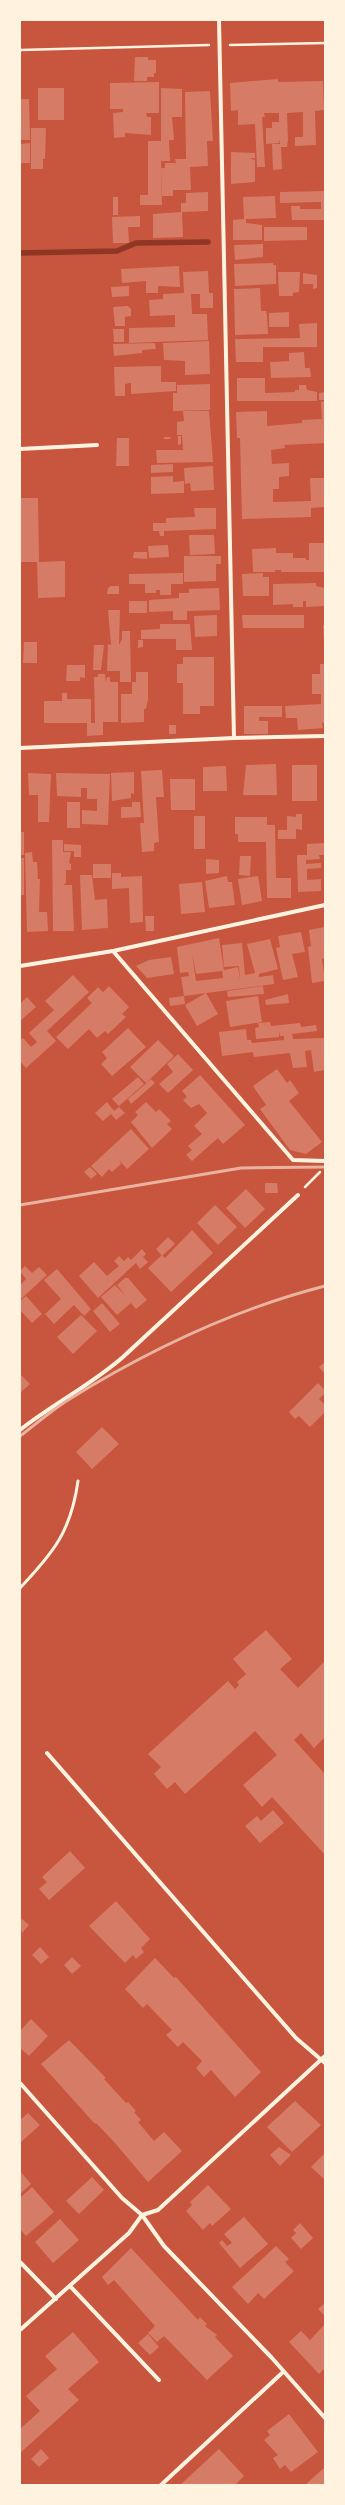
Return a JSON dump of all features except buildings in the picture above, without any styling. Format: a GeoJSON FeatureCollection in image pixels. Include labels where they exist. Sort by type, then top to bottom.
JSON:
{"type":"FeatureCollection","features":[{"type":"Feature","properties":{"kind":"street"},"geometry":{"type":"LineString","coordinates":[[220,20],[234,738]]}},
{"type":"Feature","properties":{"kind":"street"},"geometry":{"type":"LineString","coordinates":[[20,449],[97,445]]}},
{"type":"Feature","properties":{"kind":"street"},"geometry":{"type":"LineString","coordinates":[[20,748],[234,738],[325,736]]}},
{"type":"Feature","properties":{"kind":"street"},"geometry":{"type":"LineString","coordinates":[[20,966],[113,951],[325,905]]}},
{"type":"Feature","properties":{"kind":"street"},"geometry":{"type":"LineString","coordinates":[[113,951],[293,1160],[325,1161]]}},
{"type":"Feature","properties":{"kind":"street"},"geometry":{"type":"LineString","coordinates":[[20,1430],[41,1414],[102,1376],[298,1195]]}},
{"type":"Feature","properties":{"kind":"street"},"geometry":{"type":"LineString","coordinates":[[47,1753],[296,2038],[323,2058],[325,2063]]}},
{"type":"Feature","properties":{"kind":"street"},"geometry":{"type":"LineString","coordinates":[[20,2330],[129,2233],[142,2215],[158,2210],[323,2058]]}},
{"type":"Feature","properties":{"kind":"street"},"geometry":{"type":"LineString","coordinates":[[20,2083],[122,2198],[142,2215],[164,2246],[272,2358],[282,2373],[325,2418]]}},
{"type":"Feature","properties":{"kind":"street"},"geometry":{"type":"LineString","coordinates":[[20,2262],[56,2299]]}},
{"type":"Feature","properties":{"kind":"street"},"geometry":{"type":"LineString","coordinates":[[70,2286],[159,2380]]}},
{"type":"Feature","properties":{"kind":"street"},"geometry":{"type":"LineString","coordinates":[[161,2485],[282,2373]]}},
{"type":"Feature","properties":{"kind":"lane"},"geometry":{"type":"LineString","coordinates":[[20,1588],[45,1562],[67,1528],[75,1502],[78,1481]]}},
{"type":"Feature","properties":{"kind":"path"},"geometry":{"type":"LineString","coordinates":[[20,50],[325,43]]}},
{"type":"Feature","properties":{"kind":"path"},"geometry":{"type":"LineString","coordinates":[[298,1195],[325,1168]]}},
{"type":"Feature","properties":{"kind":"waterway"},"geometry":{"type":"LineString","coordinates":[[20,253],[117,251],[136,243],[208,242]]}},
{"type":"Feature","properties":{"kind":"railway"},"geometry":{"type":"LineString","coordinates":[[20,1205],[241,1168],[325,1167]]}},
{"type":"Feature","properties":{"kind":"railway"},"geometry":{"type":"LineString","coordinates":[[20,1436],[68,1400],[160,1348],[225,1319],[291,1295],[325,1286]]}}]}
